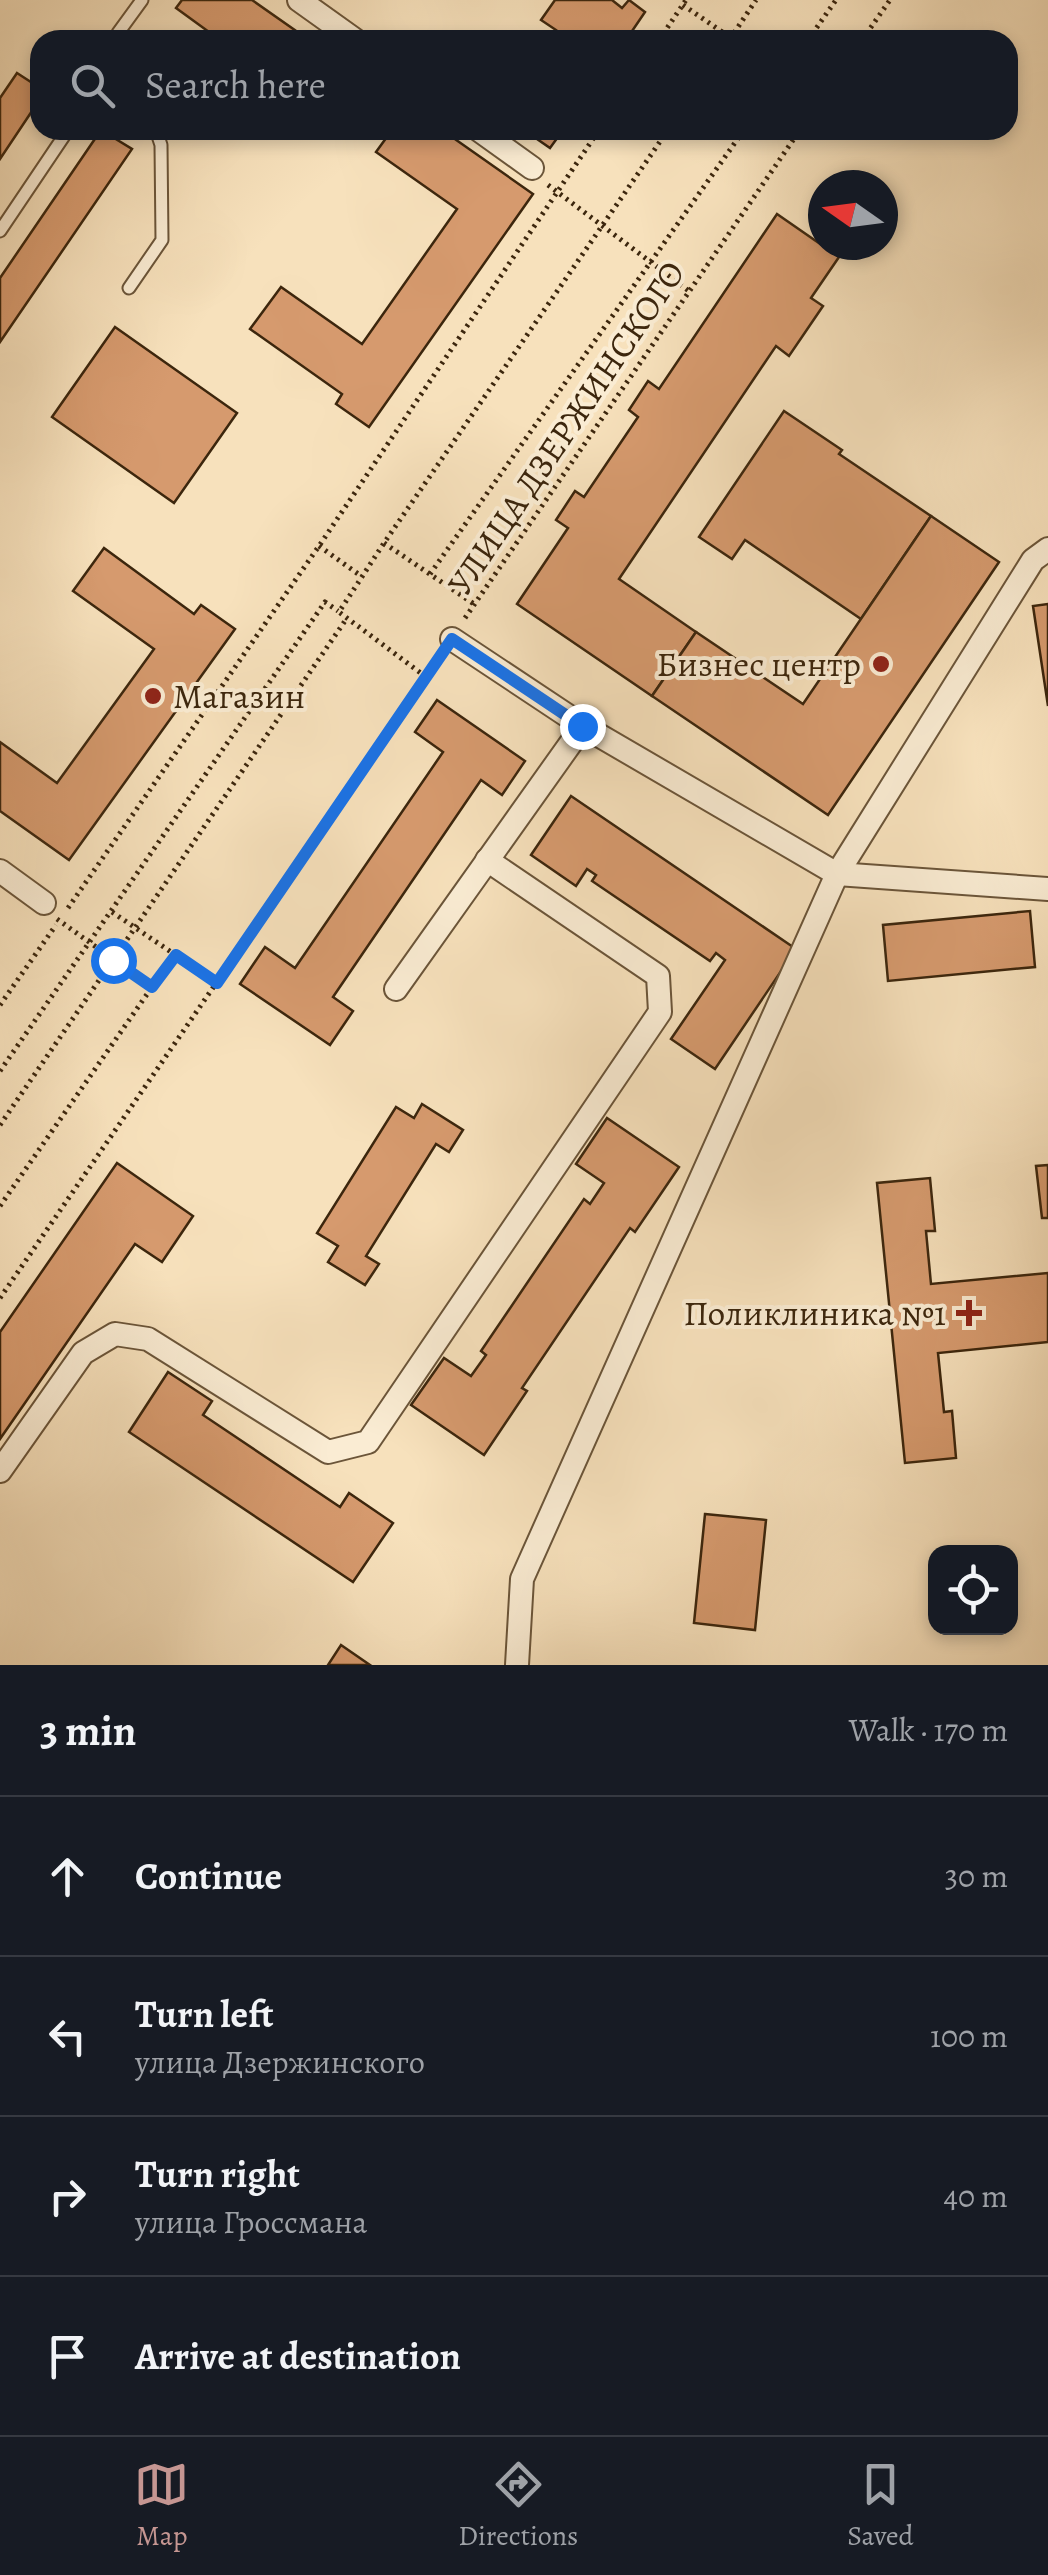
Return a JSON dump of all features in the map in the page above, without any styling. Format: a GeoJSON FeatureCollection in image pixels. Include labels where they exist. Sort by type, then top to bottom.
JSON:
{"type":"FeatureCollection","features":[{"type":"Feature","properties":{"kind":"street"},"geometry":{"type":"LineString","coordinates":[[299,0],[340,30]]}},
{"type":"Feature","properties":{"kind":"street"},"geometry":{"type":"LineString","coordinates":[[493,140],[532,168]]}},
{"type":"Feature","properties":{"kind":"street"},"geometry":{"type":"LineString","coordinates":[[518,1665],[522,1579],[837,874],[1033,560],[1048,550]]}},
{"type":"Feature","properties":{"kind":"street"},"geometry":{"type":"LineString","coordinates":[[452,639],[582,726],[837,874],[1048,889]]}},
{"type":"Feature","properties":{"kind":"street"},"geometry":{"type":"LineString","coordinates":[[396,990],[582,726]]}},
{"type":"Feature","properties":{"kind":"street"},"geometry":{"type":"LineString","coordinates":[[0,1471],[83,1352],[115,1334],[148,1339],[328,1452],[368,1442],[660,1012],[658,976],[486,860]]}},
{"type":"Feature","properties":{"kind":"street"},"geometry":{"type":"LineString","coordinates":[[0,871],[51,912]]}},
{"type":"Feature","properties":{"kind":"lane"},"geometry":{"type":"LineString","coordinates":[[120,30],[142,0]]}},
{"type":"Feature","properties":{"kind":"lane"},"geometry":{"type":"LineString","coordinates":[[0,231],[61,140]]}},
{"type":"Feature","properties":{"kind":"lane"},"geometry":{"type":"LineString","coordinates":[[129,288],[162,240],[159,140]]}},
{"type":"Feature","properties":{"kind":"path"},"geometry":{"type":"LineString","coordinates":[[737,30],[756,0]]}},
{"type":"Feature","properties":{"kind":"path"},"geometry":{"type":"LineString","coordinates":[[815,30],[836,0]]}},
{"type":"Feature","properties":{"kind":"path"},"geometry":{"type":"LineString","coordinates":[[869,30],[890,0]]}},
{"type":"Feature","properties":{"kind":"path"},"geometry":{"type":"LineString","coordinates":[[667,30],[685,2],[720,30]]}},
{"type":"Feature","properties":{"kind":"path"},"geometry":{"type":"LineString","coordinates":[[0,1005],[51,912],[318,546],[592,140]]}},
{"type":"Feature","properties":{"kind":"path"},"geometry":{"type":"LineString","coordinates":[[339,612],[661,140]]}},
{"type":"Feature","properties":{"kind":"path"},"geometry":{"type":"LineString","coordinates":[[430,574],[737,140]]}},
{"type":"Feature","properties":{"kind":"path","name":"УЛИЦА ДЗЕРЖИНСКОГО"},"geometry":{"type":"LineString","coordinates":[[0,1298],[793,140]]}},
{"type":"Feature","properties":{"kind":"path"},"geometry":{"type":"LineString","coordinates":[[557,193],[690,291]]}},
{"type":"Feature","properties":{"kind":"path"},"geometry":{"type":"LineString","coordinates":[[384,543],[474,604]]}},
{"type":"Feature","properties":{"kind":"path"},"geometry":{"type":"LineString","coordinates":[[318,546],[362,576]]}},
{"type":"Feature","properties":{"kind":"path"},"geometry":{"type":"LineString","coordinates":[[0,1071],[325,602],[427,678]]}},
{"type":"Feature","properties":{"kind":"path"},"geometry":{"type":"LineString","coordinates":[[0,1125],[348,618]]}},
{"type":"Feature","properties":{"kind":"path"},"geometry":{"type":"LineString","coordinates":[[111,911],[217,983]]}},
{"type":"Feature","properties":{"kind":"path"},"geometry":{"type":"LineString","coordinates":[[51,912],[152,987]]}},
{"type":"Feature","properties":{"kind":"path"},"geometry":{"type":"LineString","coordinates":[[0,1206],[176,955]]}},
{"type":"Feature","properties":{"kind":"building"},"geometry":{"type":"Polygon","coordinates":[[[182,0],[252,0],[295,30],[206,30],[176,8],[182,0]]]}},
{"type":"Feature","properties":{"kind":"building"},"geometry":{"type":"Polygon","coordinates":[[[555,0],[612,0],[622,8],[629,0],[645,12],[633,30],[556,30],[541,20],[555,0]]]}},
{"type":"Feature","properties":{"kind":"building"},"geometry":{"type":"Polygon","coordinates":[[[17,73],[30,81],[30,114],[0,159],[0,98],[17,73]]]}},
{"type":"Feature","properties":{"kind":"building"},"geometry":{"type":"Polygon","coordinates":[[[94,140],[117,140],[132,149],[0,342],[0,278],[94,140]]]}},
{"type":"Feature","properties":{"kind":"building"},"geometry":{"type":"Polygon","coordinates":[[[385,140],[456,140],[533,194],[369,427],[336,404],[342,394],[250,329],[281,287],[362,344],[457,209],[376,152],[385,140]]]}},
{"type":"Feature","properties":{"kind":"building"},"geometry":{"type":"Polygon","coordinates":[[[538,140],[556,140],[550,148],[538,140]]]}},
{"type":"Feature","properties":{"kind":"building"},"geometry":{"type":"Polygon","coordinates":[[[777,214],[808,236],[808,260],[837,260],[811,298],[823,306],[789,356],[776,346],[619,579],[696,632],[652,696],[517,604],[568,528],[556,520],[575,491],[584,497],[638,417],[629,410],[648,381],[659,389],[777,214]]]}},
{"type":"Feature","properties":{"kind":"building"},"geometry":{"type":"Polygon","coordinates":[[[115,327],[237,413],[174,503],[52,417],[115,327]]]}},
{"type":"Feature","properties":{"kind":"building"},"geometry":{"type":"Polygon","coordinates":[[[784,411],[842,450],[839,454],[931,516],[861,619],[745,540],[732,559],[699,537],[784,411]]]}},
{"type":"Feature","properties":{"kind":"building","name":"Бизнес центр"},"geometry":{"type":"Polygon","coordinates":[[[931,516],[999,562],[828,815],[652,696],[696,632],[803,704],[931,516]]]}},
{"type":"Feature","properties":{"kind":"building","name":"Магазин"},"geometry":{"type":"Polygon","coordinates":[[[104,548],[194,614],[201,605],[235,629],[69,860],[0,811],[0,742],[57,783],[154,649],[73,591],[104,548]]]}},
{"type":"Feature","properties":{"kind":"building"},"geometry":{"type":"Polygon","coordinates":[[[1048,604],[1048,706],[1033,606],[1048,604]]]}},
{"type":"Feature","properties":{"kind":"building"},"geometry":{"type":"Polygon","coordinates":[[[437,700],[525,761],[502,795],[481,780],[333,997],[353,1011],[330,1045],[240,984],[265,947],[295,968],[443,752],[415,732],[437,700]]]}},
{"type":"Feature","properties":{"kind":"building"},"geometry":{"type":"Polygon","coordinates":[[[571,796],[796,949],[715,1069],[671,1039],[725,960],[716,953],[710,961],[592,881],[596,875],[587,869],[576,886],[531,855],[571,796]]]}},
{"type":"Feature","properties":{"kind":"building"},"geometry":{"type":"Polygon","coordinates":[[[1030,911],[1035,967],[888,981],[883,925],[1030,911]]]}},
{"type":"Feature","properties":{"kind":"building"},"geometry":{"type":"Polygon","coordinates":[[[422,1104],[463,1130],[449,1152],[436,1144],[366,1256],[379,1264],[365,1285],[328,1262],[338,1246],[317,1233],[396,1107],[414,1118],[422,1104]]]}},
{"type":"Feature","properties":{"kind":"building"},"geometry":{"type":"Polygon","coordinates":[[[607,1118],[679,1167],[635,1232],[630,1228],[522,1388],[527,1391],[484,1455],[411,1405],[444,1358],[471,1376],[486,1355],[481,1351],[584,1199],[590,1204],[604,1183],[576,1164],[607,1118]]]}},
{"type":"Feature","properties":{"kind":"building"},"geometry":{"type":"Polygon","coordinates":[[[117,1163],[193,1216],[162,1262],[135,1244],[0,1439],[0,1332],[117,1163]]]}},
{"type":"Feature","properties":{"kind":"building"},"geometry":{"type":"Polygon","coordinates":[[[1048,1165],[1048,1218],[1042,1218],[1036,1166],[1048,1165]]]}},
{"type":"Feature","properties":{"kind":"building","name":"Поликлиника №1"},"geometry":{"type":"Polygon","coordinates":[[[930,1178],[935,1231],[926,1231],[931,1284],[1048,1273],[1048,1342],[938,1353],[944,1412],[952,1411],[956,1458],[905,1463],[877,1183],[930,1178]]]}},
{"type":"Feature","properties":{"kind":"building"},"geometry":{"type":"Polygon","coordinates":[[[168,1372],[212,1401],[203,1415],[340,1507],[349,1493],[393,1523],[353,1582],[129,1432],[168,1372]]]}},
{"type":"Feature","properties":{"kind":"building"},"geometry":{"type":"Polygon","coordinates":[[[705,1514],[766,1520],[755,1630],[694,1623],[705,1514]]]}},
{"type":"Feature","properties":{"kind":"building"},"geometry":{"type":"Polygon","coordinates":[[[341,1645],[370,1665],[328,1665],[341,1645]]]}},
{"type":"Feature","properties":{"kind":"place","name":"Бизнес центр"},"geometry":{"type":"Point","coordinates":[881,664]}},
{"type":"Feature","properties":{"kind":"place","name":"Магазин"},"geometry":{"type":"Point","coordinates":[153,696]}},
{"type":"Feature","properties":{"kind":"place","name":"Поликлиника №1"},"geometry":{"type":"Point","coordinates":[969,1313]}},
{"type":"Feature","properties":{"kind":"route"},"geometry":{"type":"LineString","coordinates":[[113,960],[152,987],[176,955],[217,983],[452,639],[582,726]]}}]}
